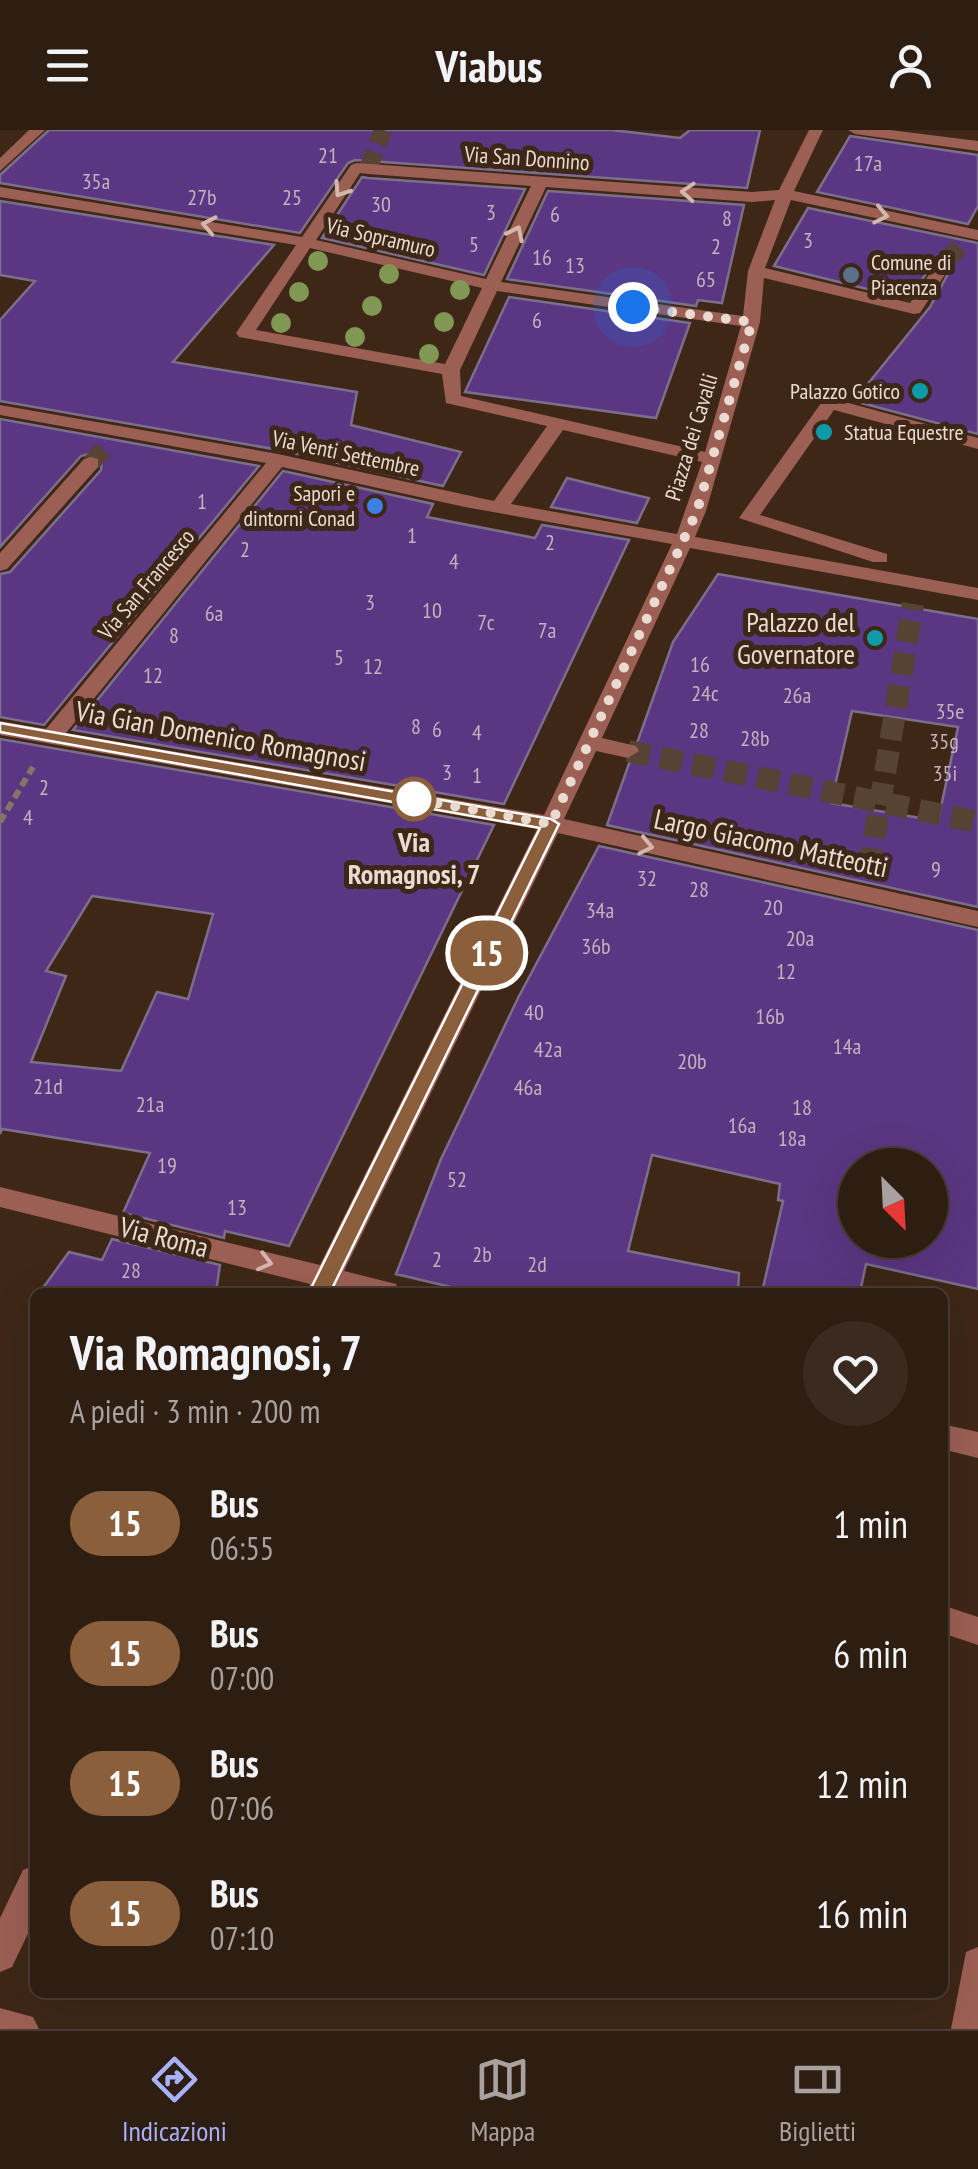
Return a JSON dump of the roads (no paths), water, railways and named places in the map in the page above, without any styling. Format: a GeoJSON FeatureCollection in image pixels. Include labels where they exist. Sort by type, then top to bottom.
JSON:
{"type":"FeatureCollection","features":[{"type":"Feature","properties":{"kind":"street"},"geometry":{"type":"LineString","coordinates":[[0,166],[38,130]]}},
{"type":"Feature","properties":{"kind":"street","name":"Piazza dei Cavalli"},"geometry":{"type":"LineString","coordinates":[[816,130],[756,271],[752,322],[697,511],[682,538],[978,594]]}},
{"type":"Feature","properties":{"kind":"street"},"geometry":{"type":"LineString","coordinates":[[856,130],[978,146]]}},
{"type":"Feature","properties":{"kind":"street","name":"Via San Donnino"},"geometry":{"type":"LineString","coordinates":[[305,242],[356,168],[752,196],[786,194],[956,252]]}},
{"type":"Feature","properties":{"kind":"street"},"geometry":{"type":"LineString","coordinates":[[541,181],[451,370],[452,399],[712,458]]}},
{"type":"Feature","properties":{"kind":"street","name":"Via Sopramuro"},"geometry":{"type":"LineString","coordinates":[[0,192],[305,242],[491,285],[752,322]]}},
{"type":"Feature","properties":{"kind":"street"},"geometry":{"type":"LineString","coordinates":[[305,242],[245,332],[451,370]]}},
{"type":"Feature","properties":{"kind":"street"},"geometry":{"type":"LineString","coordinates":[[756,271],[914,308],[956,252]]}},
{"type":"Feature","properties":{"kind":"street"},"geometry":{"type":"LineString","coordinates":[[978,444],[830,404],[749,518],[854,553],[978,577]]}},
{"type":"Feature","properties":{"kind":"street","name":"Via Venti Settembre"},"geometry":{"type":"LineString","coordinates":[[0,410],[278,460],[499,507],[682,538]]}},
{"type":"Feature","properties":{"kind":"street"},"geometry":{"type":"LineString","coordinates":[[499,507],[558,424]]}},
{"type":"Feature","properties":{"kind":"street"},"geometry":{"type":"LineString","coordinates":[[0,566],[119,432]]}},
{"type":"Feature","properties":{"kind":"street","name":"Via San Francesco"},"geometry":{"type":"LineString","coordinates":[[50,738],[278,460]]}},
{"type":"Feature","properties":{"kind":"street"},"geometry":{"type":"LineString","coordinates":[[323,1285],[551,824],[682,538]]}},
{"type":"Feature","properties":{"kind":"street"},"geometry":{"type":"LineString","coordinates":[[913,604],[917,581]]}},
{"type":"Feature","properties":{"kind":"street","name":"Via Gian Domenico Romagnosi"},"geometry":{"type":"LineString","coordinates":[[0,728],[551,824]]}},
{"type":"Feature","properties":{"kind":"street"},"geometry":{"type":"LineString","coordinates":[[588,742],[628,751]]}},
{"type":"Feature","properties":{"kind":"street","name":"Largo Giacomo Matteotti"},"geometry":{"type":"LineString","coordinates":[[551,824],[978,919]]}},
{"type":"Feature","properties":{"kind":"street"},"geometry":{"type":"LineString","coordinates":[[865,894],[869,870]]}},
{"type":"Feature","properties":{"kind":"street","name":"Via Roma"},"geometry":{"type":"LineString","coordinates":[[0,1197],[323,1285],[350,1288]]}},
{"type":"Feature","properties":{"kind":"street"},"geometry":{"type":"LineString","coordinates":[[948,1438],[978,1445]]}},
{"type":"Feature","properties":{"kind":"street"},"geometry":{"type":"LineString","coordinates":[[948,1621],[978,1631]]}},
{"type":"Feature","properties":{"kind":"street"},"geometry":{"type":"LineString","coordinates":[[0,1954],[30,1892]]}},
{"type":"Feature","properties":{"kind":"street"},"geometry":{"type":"LineString","coordinates":[[969,2029],[978,1964]]}},
{"type":"Feature","properties":{"kind":"street"},"geometry":{"type":"LineString","coordinates":[[0,2025],[20,2029]]}},
{"type":"Feature","properties":{"kind":"tunnel"},"geometry":{"type":"LineString","coordinates":[[368,169],[383,130]]}},
{"type":"Feature","properties":{"kind":"tunnel"},"geometry":{"type":"LineString","coordinates":[[950,257],[959,247]]}},
{"type":"Feature","properties":{"kind":"tunnel"},"geometry":{"type":"LineString","coordinates":[[91,463],[104,449]]}},
{"type":"Feature","properties":{"kind":"tunnel"},"geometry":{"type":"LineString","coordinates":[[880,802],[913,604]]}},
{"type":"Feature","properties":{"kind":"tunnel"},"geometry":{"type":"LineString","coordinates":[[628,751],[880,802]]}},
{"type":"Feature","properties":{"kind":"tunnel"},"geometry":{"type":"LineString","coordinates":[[869,870],[880,802]]}},
{"type":"Feature","properties":{"kind":"tunnel"},"geometry":{"type":"LineString","coordinates":[[880,802],[978,822]]}},
{"type":"Feature","properties":{"kind":"place","name":"Comune di Piacenza"},"geometry":{"type":"Point","coordinates":[851,275]}},
{"type":"Feature","properties":{"kind":"place","name":"Palazzo Gotico"},"geometry":{"type":"Point","coordinates":[920,391]}},
{"type":"Feature","properties":{"kind":"place","name":"Statua Equestre"},"geometry":{"type":"Point","coordinates":[824,432]}},
{"type":"Feature","properties":{"kind":"place","name":"Sapori e dintorni Conad"},"geometry":{"type":"Point","coordinates":[375,506]}},
{"type":"Feature","properties":{"kind":"place","name":"Palazzo del Governatore"},"geometry":{"type":"Point","coordinates":[875,638]}},
{"type":"Feature","properties":{"kind":"place","name":"Via Romagnosi, 7"},"geometry":{"type":"Point","coordinates":[414,799]}}]}
